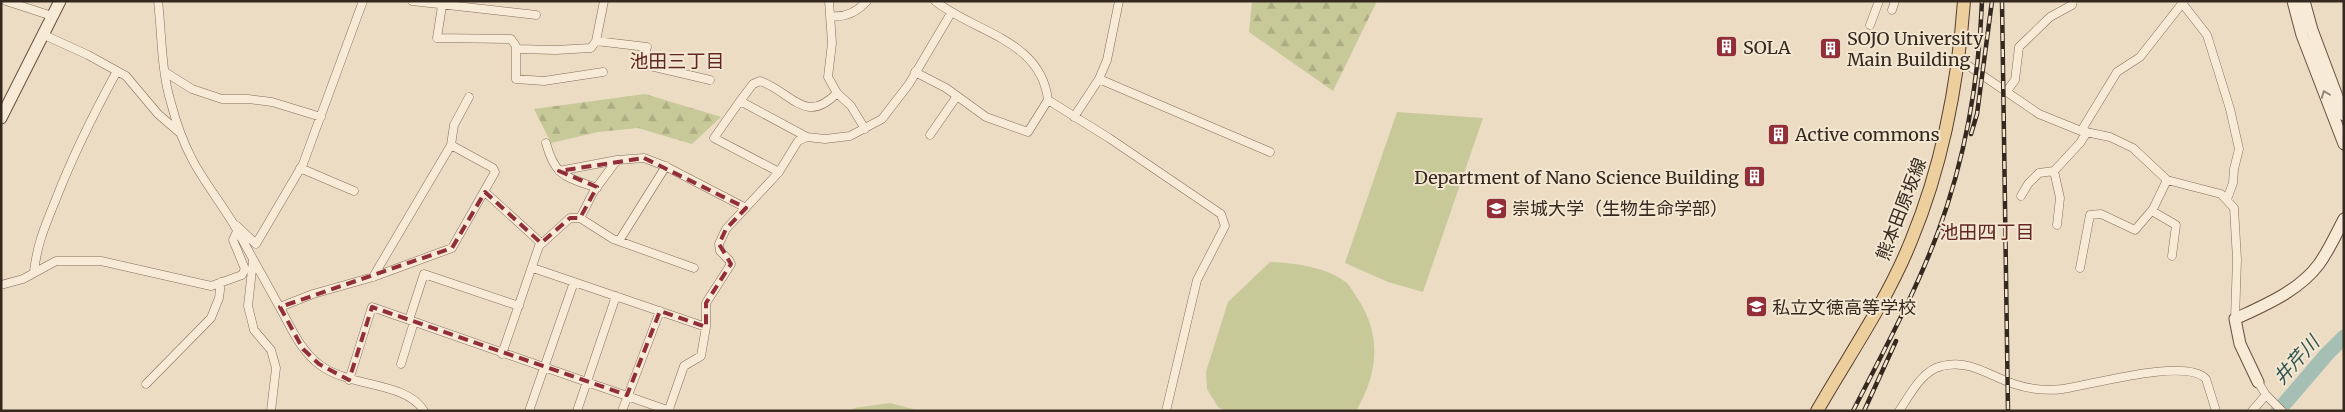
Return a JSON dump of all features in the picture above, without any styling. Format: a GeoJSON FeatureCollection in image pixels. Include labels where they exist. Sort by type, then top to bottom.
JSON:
{"type":"FeatureCollection","features":[{"type":"Feature","properties":{"kind":"main road"},"geometry":{"type":"LineString","coordinates":[[1,118],[60,1]]}},
{"type":"Feature","properties":{"kind":"main road","name":"熊本田原坂線"},"geometry":{"type":"LineString","coordinates":[[1817,411],[1892,282],[1911,242],[1941,154],[1960,60],[1964,1]]}},
{"type":"Feature","properties":{"kind":"main road"},"geometry":{"type":"LineString","coordinates":[[2292,1],[2302,34],[2343,142]]}},
{"type":"Feature","properties":{"kind":"main road"},"geometry":{"type":"LineString","coordinates":[[2304,1],[2312,30],[2344,115]]}},
{"type":"Feature","properties":{"kind":"main road"},"geometry":{"type":"LineString","coordinates":[[2258,382],[2240,344],[2235,319],[2290,291],[2305,279],[2319,264],[2344,220]]}},
{"type":"Feature","properties":{"kind":"street"},"geometry":{"type":"LineString","coordinates":[[6,1],[52,16]]}},
{"type":"Feature","properties":{"kind":"street"},"geometry":{"type":"LineString","coordinates":[[158,1],[164,72],[170,101],[181,135],[192,159],[232,221],[294,336],[303,349],[333,374],[349,380],[405,393],[421,406],[424,411]]}},
{"type":"Feature","properties":{"kind":"street"},"geometry":{"type":"LineString","coordinates":[[232,221],[256,244],[300,168],[321,117],[341,56],[363,1]]}},
{"type":"Feature","properties":{"kind":"street"},"geometry":{"type":"LineString","coordinates":[[412,1],[442,6],[536,15]]}},
{"type":"Feature","properties":{"kind":"street"},"geometry":{"type":"LineString","coordinates":[[516,49],[556,50],[591,48],[596,41],[604,1]]}},
{"type":"Feature","properties":{"kind":"street"},"geometry":{"type":"LineString","coordinates":[[829,1],[832,43],[828,77],[836,92],[851,106],[864,129]]}},
{"type":"Feature","properties":{"kind":"street"},"geometry":{"type":"LineString","coordinates":[[830,16],[842,18],[862,8],[867,1]]}},
{"type":"Feature","properties":{"kind":"street"},"geometry":{"type":"LineString","coordinates":[[915,72],[957,96],[986,117],[1028,132],[1048,100],[1046,83],[1031,59],[1012,45],[951,13],[935,1]]}},
{"type":"Feature","properties":{"kind":"street"},"geometry":{"type":"LineString","coordinates":[[1074,117],[1099,79],[1107,60],[1119,1]]}},
{"type":"Feature","properties":{"kind":"street"},"geometry":{"type":"LineString","coordinates":[[1870,25],[1879,1]]}},
{"type":"Feature","properties":{"kind":"street"},"geometry":{"type":"LineString","coordinates":[[1892,10],[1895,1]]}},
{"type":"Feature","properties":{"kind":"street"},"geometry":{"type":"LineString","coordinates":[[2006,92],[2015,80],[2019,47],[2050,17],[2072,5],[2073,1]]}},
{"type":"Feature","properties":{"kind":"street"},"geometry":{"type":"LineString","coordinates":[[2021,196],[2028,184],[2039,173],[2054,171],[2080,143],[2084,132],[2117,72],[2140,57],[2183,2],[2207,36],[2230,109],[2239,149],[2233,183],[2227,199]]}},
{"type":"Feature","properties":{"kind":"street"},"geometry":{"type":"LineString","coordinates":[[442,6],[437,38],[511,39],[516,49],[516,79],[544,81],[603,72]]}},
{"type":"Feature","properties":{"kind":"street"},"geometry":{"type":"LineString","coordinates":[[349,380],[372,307],[502,354],[669,410],[684,366],[701,356],[706,327],[706,303],[730,264],[720,251],[719,244],[726,229],[779,172],[798,140],[807,137],[840,138],[850,136],[882,119],[909,84],[951,13]]}},
{"type":"Feature","properties":{"kind":"street"},"geometry":{"type":"LineString","coordinates":[[42,34],[126,76],[158,114],[181,135]]}},
{"type":"Feature","properties":{"kind":"street"},"geometry":{"type":"LineString","coordinates":[[596,41],[647,47],[643,61],[646,65],[710,80]]}},
{"type":"Feature","properties":{"kind":"street"},"geometry":{"type":"LineString","coordinates":[[1960,60],[2038,114],[2084,132],[2110,137],[2132,148],[2167,180],[2221,194],[2227,199],[2234,208],[2237,259],[2235,319]]}},
{"type":"Feature","properties":{"kind":"street"},"geometry":{"type":"LineString","coordinates":[[34,272],[37,248],[63,179],[91,118],[117,71]]}},
{"type":"Feature","properties":{"kind":"street"},"geometry":{"type":"LineString","coordinates":[[164,72],[192,89],[222,99],[248,98],[272,102],[321,117]]}},
{"type":"Feature","properties":{"kind":"street"},"geometry":{"type":"LineString","coordinates":[[1099,79],[1270,152]]}},
{"type":"Feature","properties":{"kind":"street"},"geometry":{"type":"LineString","coordinates":[[779,172],[714,138],[753,84],[760,81],[770,85],[802,106],[813,108],[826,104],[836,92]]}},
{"type":"Feature","properties":{"kind":"street"},"geometry":{"type":"LineString","coordinates":[[930,135],[957,96]]}},
{"type":"Feature","properties":{"kind":"street"},"geometry":{"type":"LineString","coordinates":[[373,276],[451,146],[454,125],[469,97]]}},
{"type":"Feature","properties":{"kind":"street"},"geometry":{"type":"LineString","coordinates":[[1048,100],[1129,151],[1221,214],[1225,226],[1197,280],[1166,411]]}},
{"type":"Feature","properties":{"kind":"street"},"geometry":{"type":"LineString","coordinates":[[740,101],[807,137]]}},
{"type":"Feature","properties":{"kind":"street"},"geometry":{"type":"LineString","coordinates":[[546,143],[551,162],[560,171],[567,177],[597,188]]}},
{"type":"Feature","properties":{"kind":"street"},"geometry":{"type":"LineString","coordinates":[[280,307],[313,294],[373,276],[452,248],[485,192],[495,170],[451,146]]}},
{"type":"Feature","properties":{"kind":"street"},"geometry":{"type":"LineString","coordinates":[[560,171],[617,160],[644,158],[666,166],[746,208]]}},
{"type":"Feature","properties":{"kind":"street"},"geometry":{"type":"LineString","coordinates":[[580,218],[597,188],[617,160]]}},
{"type":"Feature","properties":{"kind":"street"},"geometry":{"type":"LineString","coordinates":[[619,241],[666,166]]}},
{"type":"Feature","properties":{"kind":"street"},"geometry":{"type":"LineString","coordinates":[[300,168],[354,191]]}},
{"type":"Feature","properties":{"kind":"street"},"geometry":{"type":"LineString","coordinates":[[2054,171],[2060,198],[2057,225]]}},
{"type":"Feature","properties":{"kind":"street"},"geometry":{"type":"LineString","coordinates":[[2080,268],[2090,215],[2101,214],[2136,230],[2152,210],[2167,180]]}},
{"type":"Feature","properties":{"kind":"street"},"geometry":{"type":"LineString","coordinates":[[485,192],[541,243]]}},
{"type":"Feature","properties":{"kind":"street"},"geometry":{"type":"LineString","coordinates":[[2152,210],[2176,225],[2172,256]]}},
{"type":"Feature","properties":{"kind":"street"},"geometry":{"type":"LineString","coordinates":[[502,354],[541,243],[570,218],[580,218],[619,241],[694,268]]}},
{"type":"Feature","properties":{"kind":"street"},"geometry":{"type":"LineString","coordinates":[[1,285],[56,261],[101,261],[211,286],[242,276],[245,269],[233,240],[237,231]]}},
{"type":"Feature","properties":{"kind":"street"},"geometry":{"type":"LineString","coordinates":[[253,261],[248,306],[254,330],[271,350],[276,368],[271,411]]}},
{"type":"Feature","properties":{"kind":"street"},"geometry":{"type":"LineString","coordinates":[[533,268],[706,327]]}},
{"type":"Feature","properties":{"kind":"street"},"geometry":{"type":"LineString","coordinates":[[401,364],[424,274],[519,306]]}},
{"type":"Feature","properties":{"kind":"street"},"geometry":{"type":"LineString","coordinates":[[146,384],[211,318],[219,298],[221,282]]}},
{"type":"Feature","properties":{"kind":"street"},"geometry":{"type":"LineString","coordinates":[[529,411],[574,282]]}},
{"type":"Feature","properties":{"kind":"street"},"geometry":{"type":"LineString","coordinates":[[577,411],[616,296]]}},
{"type":"Feature","properties":{"kind":"street"},"geometry":{"type":"LineString","coordinates":[[622,411],[660,311]]}},
{"type":"Feature","properties":{"kind":"street"},"geometry":{"type":"LineString","coordinates":[[1899,411],[1916,386],[1933,368],[1961,363],[2014,384],[2048,390],[2151,371],[2187,371],[2203,375],[2206,379],[2216,411]]}},
{"type":"Feature","properties":{"kind":"street"},"geometry":{"type":"LineString","coordinates":[[2258,382],[2266,395],[2282,411]]}},
{"type":"Feature","properties":{"kind":"street"},"geometry":{"type":"LineString","coordinates":[[2252,411],[2266,395]]}},
{"type":"Feature","properties":{"kind":"highlighted area"},"geometry":{"type":"Polygon","coordinates":[[[644,158],[746,208],[726,229],[719,244],[731,264],[706,303],[706,327],[660,311],[627,395],[372,307],[349,380],[319,364],[303,349],[280,307],[452,248],[485,192],[541,243],[570,218],[580,218],[597,187],[559,171],[644,158]]]}},
{"type":"Feature","properties":{"kind":"green space"},"geometry":{"type":"Polygon","coordinates":[[[1252,1],[1377,1],[1333,91],[1249,32],[1252,1]]]}},
{"type":"Feature","properties":{"kind":"green space"},"geometry":{"type":"Polygon","coordinates":[[[645,94],[721,117],[692,144],[638,128],[598,132],[551,143],[534,109],[645,94]]]}},
{"type":"Feature","properties":{"kind":"green space"},"geometry":{"type":"Polygon","coordinates":[[[1397,112],[1483,118],[1423,292],[1388,282],[1345,263],[1397,112]]]}},
{"type":"Feature","properties":{"kind":"green space"},"geometry":{"type":"Polygon","coordinates":[[[1270,262],[1290,263],[1330,273],[1347,283],[1358,299],[1371,327],[1374,355],[1369,383],[1356,411],[1226,411],[1218,407],[1207,389],[1206,372],[1228,302],[1270,262]]]}},
{"type":"Feature","properties":{"kind":"green space"},"geometry":{"type":"Polygon","coordinates":[[[890,403],[920,411],[851,411],[854,408],[890,403]]]}},
{"type":"Feature","properties":{"kind":"waterway","name":"井芹川"},"geometry":{"type":"LineString","coordinates":[[2278,411],[2344,337]]}},
{"type":"Feature","properties":{"kind":"railway"},"geometry":{"type":"LineString","coordinates":[[1853,411],[1919,278],[1948,204],[1963,147],[1974,89],[1982,1]]}},
{"type":"Feature","properties":{"kind":"railway"},"geometry":{"type":"LineString","coordinates":[[1971,134],[1977,114],[1992,1]]}},
{"type":"Feature","properties":{"kind":"railway"},"geometry":{"type":"LineString","coordinates":[[2002,1],[2008,411]]}},
{"type":"Feature","properties":{"kind":"railway"},"geometry":{"type":"LineString","coordinates":[[1864,411],[1896,341]]}},
{"type":"Feature","properties":{"kind":"place","name":"SOLA"},"geometry":{"type":"Point","coordinates":[1727,47]}},
{"type":"Feature","properties":{"kind":"place","name":"SOJO University Main Building"},"geometry":{"type":"Point","coordinates":[1831,48]}},
{"type":"Feature","properties":{"kind":"place","name":"Active commons"},"geometry":{"type":"Point","coordinates":[1779,134]}},
{"type":"Feature","properties":{"kind":"place","name":"Department of Nano Science Building"},"geometry":{"type":"Point","coordinates":[1755,177]}},
{"type":"Feature","properties":{"kind":"place","name":"崇城大学（生物生命学部）"},"geometry":{"type":"Point","coordinates":[1496,208]}},
{"type":"Feature","properties":{"kind":"place","name":"私立文徳高等学校"},"geometry":{"type":"Point","coordinates":[1756,307]}},
{"type":"Feature","properties":{"kind":"district","name":"池田三丁目"},"geometry":{"type":"Point","coordinates":[677,61]}},
{"type":"Feature","properties":{"kind":"district","name":"池田四丁目"},"geometry":{"type":"Point","coordinates":[1987,232]}}]}
